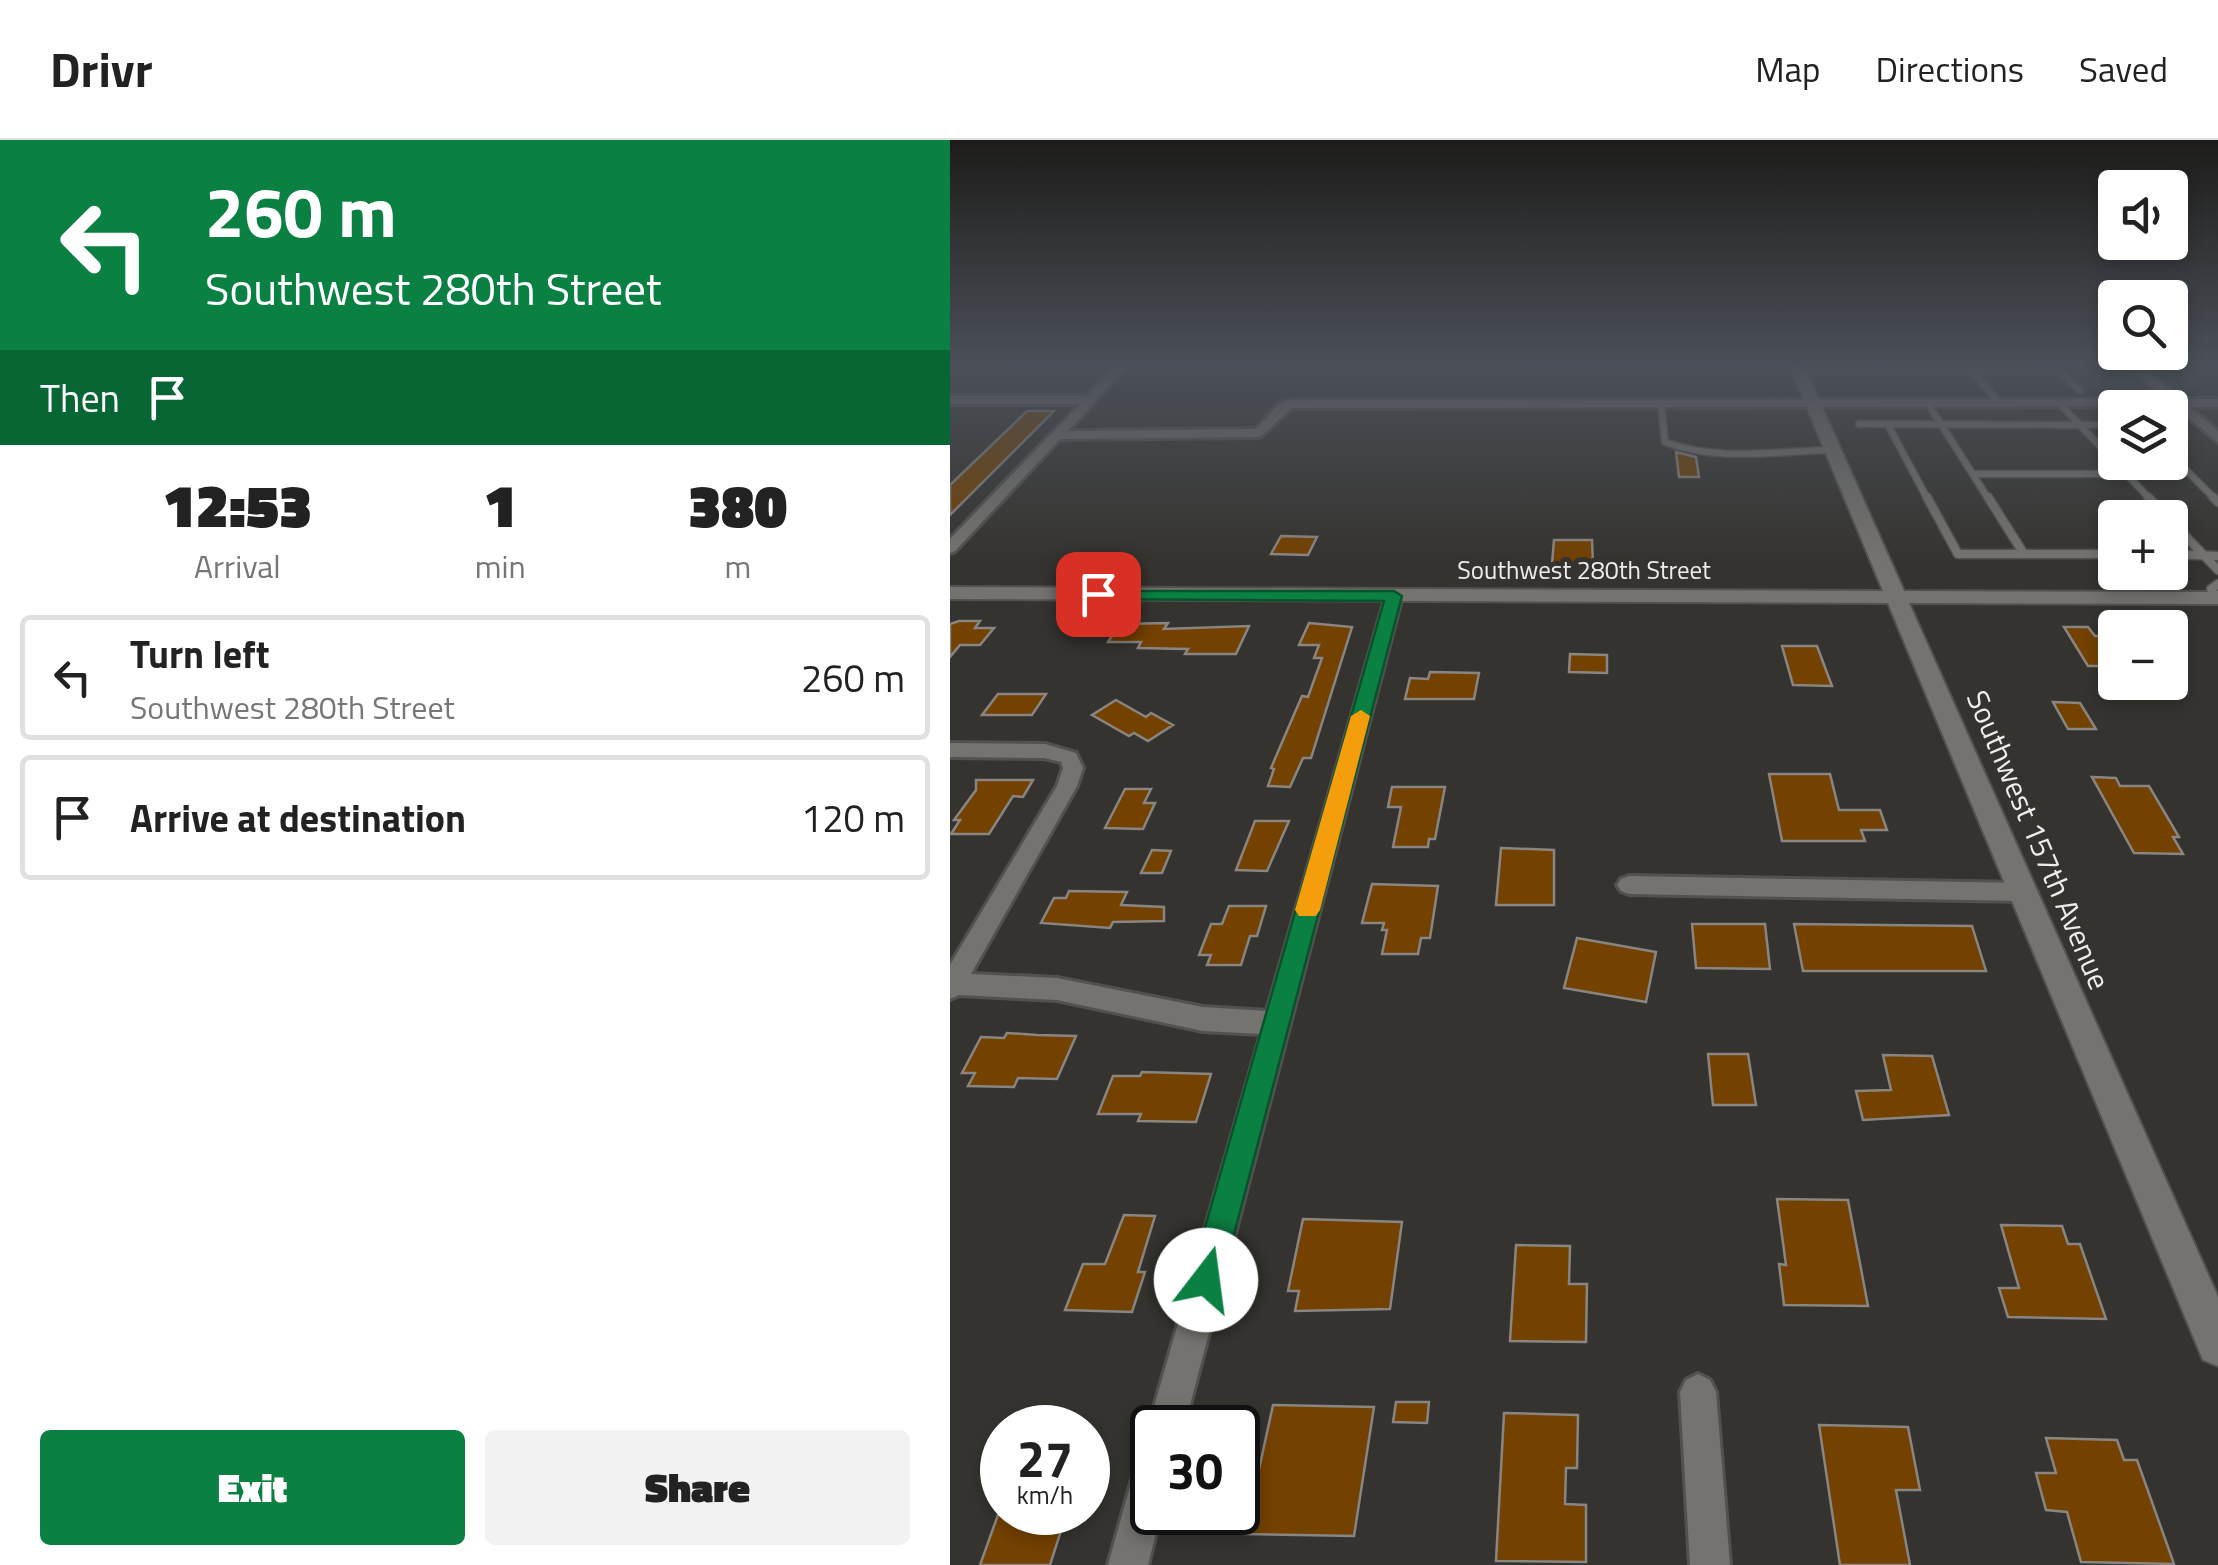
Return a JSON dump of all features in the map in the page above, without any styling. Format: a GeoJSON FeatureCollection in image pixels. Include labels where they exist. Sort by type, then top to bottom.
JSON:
{"type":"FeatureCollection","features":[{"type":"Feature","properties":{"kind":"street"},"geometry":{"type":"LineString","coordinates":[[950,548],[1064,428]]}},
{"type":"Feature","properties":{"kind":"street"},"geometry":{"type":"LineString","coordinates":[[1059,434],[1260,434],[1265,428]]}},
{"type":"Feature","properties":{"kind":"street","name":"Southwest 157th Avenue"},"geometry":{"type":"LineString","coordinates":[[1823,428],[2218,1345]]}},
{"type":"Feature","properties":{"kind":"street","name":"Southwest 280th Street"},"geometry":{"type":"LineString","coordinates":[[950,594],[2218,598]]}},
{"type":"Feature","properties":{"kind":"street"},"geometry":{"type":"LineString","coordinates":[[1172,1405],[1394,596]]}},
{"type":"Feature","properties":{"kind":"street"},"geometry":{"type":"LineString","coordinates":[[950,750],[1045,751],[1069,758],[1073,768],[1067,786],[951,986],[1057,989],[1177,1014],[1276,1024]]}},
{"type":"Feature","properties":{"kind":"street"},"geometry":{"type":"LineString","coordinates":[[1629,885],[2025,892]]}},
{"type":"Feature","properties":{"kind":"street"},"geometry":{"type":"LineString","coordinates":[[1698,1392],[1710,1565]]}},
{"type":"Feature","properties":{"kind":"street"},"geometry":{"type":"LineString","coordinates":[[1128,1565],[1136,1535]]}},
{"type":"Feature","properties":{"kind":"lane"},"geometry":{"type":"LineString","coordinates":[[1664,428],[1665,442],[1671,446],[1696,450],[1833,450]]}},
{"type":"Feature","properties":{"kind":"lane"},"geometry":{"type":"LineString","coordinates":[[1890,428],[1958,554],[2098,554]]}},
{"type":"Feature","properties":{"kind":"lane"},"geometry":{"type":"LineString","coordinates":[[1944,428],[2024,554]]}},
{"type":"Feature","properties":{"kind":"lane"},"geometry":{"type":"LineString","coordinates":[[2188,472],[2218,502]]}},
{"type":"Feature","properties":{"kind":"lane"},"geometry":{"type":"LineString","coordinates":[[1973,474],[2098,474]]}},
{"type":"Feature","properties":{"kind":"lane"},"geometry":{"type":"LineString","coordinates":[[2132,480],[2151,500]]}},
{"type":"Feature","properties":{"kind":"lane"},"geometry":{"type":"LineString","coordinates":[[2188,538],[2218,570]]}},
{"type":"Feature","properties":{"kind":"lane"},"geometry":{"type":"LineString","coordinates":[[2188,555],[2218,556]]}},
{"type":"Feature","properties":{"kind":"lane"},"geometry":{"type":"LineString","coordinates":[[2218,584],[2211,589],[2218,598]]}},
{"type":"Feature","properties":{"kind":"building"},"geometry":{"type":"Polygon","coordinates":[[[1009,428],[1036,428],[950,515],[950,485],[1009,428]]]}},
{"type":"Feature","properties":{"kind":"building"},"geometry":{"type":"Polygon","coordinates":[[[1676,452],[1696,457],[1699,477],[1679,477],[1676,452]]]}},
{"type":"Feature","properties":{"kind":"building"},"geometry":{"type":"Polygon","coordinates":[[[1281,536],[1317,537],[1308,555],[1271,554],[1281,536]]]}},
{"type":"Feature","properties":{"kind":"building"},"geometry":{"type":"Polygon","coordinates":[[[1554,540],[1592,540],[1593,563],[1552,564],[1554,540]]]}},
{"type":"Feature","properties":{"kind":"building"},"geometry":{"type":"Polygon","coordinates":[[[980,621],[975,628],[994,628],[980,645],[960,645],[950,657],[950,624],[980,621]]]}},
{"type":"Feature","properties":{"kind":"building"},"geometry":{"type":"Polygon","coordinates":[[[1168,623],[1164,629],[1249,626],[1236,654],[1185,654],[1188,649],[1138,648],[1141,642],[1108,642],[1120,624],[1168,623]]]}},
{"type":"Feature","properties":{"kind":"building"},"geometry":{"type":"Polygon","coordinates":[[[1309,623],[1352,627],[1311,758],[1303,758],[1290,787],[1268,786],[1274,769],[1271,768],[1302,696],[1308,697],[1322,658],[1314,658],[1319,645],[1299,645],[1309,623]]]}},
{"type":"Feature","properties":{"kind":"building"},"geometry":{"type":"Polygon","coordinates":[[[2064,627],[2088,627],[2098,636],[2098,666],[2088,666],[2064,627]]]}},
{"type":"Feature","properties":{"kind":"building"},"geometry":{"type":"Polygon","coordinates":[[[1782,646],[1817,646],[1832,686],[1793,685],[1782,646]]]}},
{"type":"Feature","properties":{"kind":"building"},"geometry":{"type":"Polygon","coordinates":[[[1570,654],[1607,655],[1607,673],[1569,672],[1570,654]]]}},
{"type":"Feature","properties":{"kind":"building"},"geometry":{"type":"Polygon","coordinates":[[[1430,672],[1479,673],[1474,699],[1405,699],[1410,678],[1428,679],[1430,672]]]}},
{"type":"Feature","properties":{"kind":"building"},"geometry":{"type":"Polygon","coordinates":[[[998,694],[1046,694],[1032,715],[982,715],[998,694]]]}},
{"type":"Feature","properties":{"kind":"building"},"geometry":{"type":"Polygon","coordinates":[[[1116,700],[1146,717],[1151,713],[1173,725],[1148,741],[1134,733],[1129,736],[1092,715],[1116,700]]]}},
{"type":"Feature","properties":{"kind":"building"},"geometry":{"type":"Polygon","coordinates":[[[2053,702],[2080,703],[2096,729],[2068,729],[2053,702]]]}},
{"type":"Feature","properties":{"kind":"building"},"geometry":{"type":"Polygon","coordinates":[[[1769,774],[1830,774],[1839,810],[1880,810],[1887,830],[1861,830],[1865,841],[1782,841],[1769,774]]]}},
{"type":"Feature","properties":{"kind":"building"},"geometry":{"type":"Polygon","coordinates":[[[2092,777],[2116,778],[2120,786],[2149,786],[2179,837],[2173,837],[2183,854],[2134,853],[2092,777]]]}},
{"type":"Feature","properties":{"kind":"building"},"geometry":{"type":"Polygon","coordinates":[[[976,780],[1033,780],[1023,797],[1013,796],[989,834],[951,834],[960,820],[954,820],[976,790],[976,780]]]}},
{"type":"Feature","properties":{"kind":"building"},"geometry":{"type":"Polygon","coordinates":[[[1392,787],[1445,787],[1435,839],[1429,839],[1428,847],[1393,847],[1401,807],[1388,807],[1392,787]]]}},
{"type":"Feature","properties":{"kind":"building"},"geometry":{"type":"Polygon","coordinates":[[[1125,789],[1151,789],[1144,803],[1155,803],[1143,829],[1105,828],[1125,789]]]}},
{"type":"Feature","properties":{"kind":"building"},"geometry":{"type":"Polygon","coordinates":[[[1255,821],[1289,821],[1267,871],[1236,870],[1255,821]]]}},
{"type":"Feature","properties":{"kind":"building"},"geometry":{"type":"Polygon","coordinates":[[[1501,848],[1554,850],[1554,905],[1496,905],[1501,848]]]}},
{"type":"Feature","properties":{"kind":"building"},"geometry":{"type":"Polygon","coordinates":[[[1152,850],[1171,851],[1162,873],[1141,873],[1152,850]]]}},
{"type":"Feature","properties":{"kind":"building"},"geometry":{"type":"Polygon","coordinates":[[[1372,884],[1438,886],[1430,938],[1421,938],[1418,954],[1382,954],[1387,930],[1382,930],[1384,923],[1362,923],[1372,884]]]}},
{"type":"Feature","properties":{"kind":"building"},"geometry":{"type":"Polygon","coordinates":[[[1069,891],[1127,892],[1121,905],[1164,907],[1164,921],[1113,922],[1110,928],[1041,923],[1054,898],[1066,898],[1069,891]]]}},
{"type":"Feature","properties":{"kind":"building"},"geometry":{"type":"Polygon","coordinates":[[[1229,906],[1266,906],[1257,936],[1250,936],[1241,965],[1207,965],[1211,955],[1199,955],[1211,924],[1222,924],[1229,906]]]}},
{"type":"Feature","properties":{"kind":"building"},"geometry":{"type":"Polygon","coordinates":[[[1692,924],[1765,924],[1770,969],[1696,968],[1692,924]]]}},
{"type":"Feature","properties":{"kind":"building"},"geometry":{"type":"Polygon","coordinates":[[[1794,924],[1972,926],[1986,971],[1803,971],[1794,924]]]}},
{"type":"Feature","properties":{"kind":"building"},"geometry":{"type":"Polygon","coordinates":[[[1577,938],[1656,952],[1646,1002],[1564,988],[1577,938]]]}},
{"type":"Feature","properties":{"kind":"building"},"geometry":{"type":"Polygon","coordinates":[[[1007,1033],[1076,1036],[1057,1079],[1018,1078],[1014,1087],[968,1086],[975,1073],[962,1073],[981,1037],[1004,1038],[1007,1033]]]}},
{"type":"Feature","properties":{"kind":"building"},"geometry":{"type":"Polygon","coordinates":[[[1708,1054],[1748,1054],[1756,1105],[1713,1105],[1708,1054]]]}},
{"type":"Feature","properties":{"kind":"building"},"geometry":{"type":"Polygon","coordinates":[[[1883,1055],[1932,1056],[1949,1115],[1863,1120],[1856,1091],[1891,1090],[1883,1055]]]}},
{"type":"Feature","properties":{"kind":"building"},"geometry":{"type":"Polygon","coordinates":[[[1142,1072],[1211,1074],[1196,1122],[1138,1121],[1141,1114],[1098,1114],[1113,1076],[1140,1076],[1142,1072]]]}},
{"type":"Feature","properties":{"kind":"building"},"geometry":{"type":"Polygon","coordinates":[[[1777,1199],[1848,1200],[1868,1306],[1784,1305],[1779,1264],[1786,1265],[1777,1199]]]}},
{"type":"Feature","properties":{"kind":"building"},"geometry":{"type":"Polygon","coordinates":[[[1124,1215],[1155,1216],[1138,1272],[1145,1272],[1132,1312],[1065,1310],[1083,1264],[1105,1264],[1124,1215]]]}},
{"type":"Feature","properties":{"kind":"building"},"geometry":{"type":"Polygon","coordinates":[[[1303,1219],[1402,1222],[1390,1309],[1295,1311],[1299,1291],[1288,1291],[1303,1219]]]}},
{"type":"Feature","properties":{"kind":"building"},"geometry":{"type":"Polygon","coordinates":[[[2001,1225],[2062,1226],[2068,1244],[2080,1244],[2106,1319],[2008,1317],[1999,1288],[2019,1288],[2001,1225]]]}},
{"type":"Feature","properties":{"kind":"building"},"geometry":{"type":"Polygon","coordinates":[[[1516,1245],[1570,1246],[1569,1284],[1587,1284],[1586,1342],[1510,1341],[1516,1245]]]}},
{"type":"Feature","properties":{"kind":"building"},"geometry":{"type":"Polygon","coordinates":[[[1396,1402],[1429,1402],[1427,1423],[1393,1422],[1396,1402]]]}},
{"type":"Feature","properties":{"kind":"building"},"geometry":{"type":"Polygon","coordinates":[[[1273,1405],[1374,1407],[1354,1536],[1260,1534],[1260,1465],[1273,1405]]]}},
{"type":"Feature","properties":{"kind":"building"},"geometry":{"type":"Polygon","coordinates":[[[1504,1413],[1578,1415],[1577,1468],[1566,1468],[1565,1504],[1586,1505],[1586,1562],[1496,1561],[1504,1413]]]}},
{"type":"Feature","properties":{"kind":"building"},"geometry":{"type":"Polygon","coordinates":[[[1819,1425],[1908,1427],[1920,1490],[1896,1490],[1910,1565],[1840,1565],[1819,1425]]]}},
{"type":"Feature","properties":{"kind":"building"},"geometry":{"type":"Polygon","coordinates":[[[2046,1438],[2117,1440],[2124,1460],[2137,1460],[2174,1564],[2081,1562],[2067,1512],[2046,1510],[2036,1473],[2056,1473],[2046,1438]]]}},
{"type":"Feature","properties":{"kind":"building"},"geometry":{"type":"Polygon","coordinates":[[[991,1535],[1060,1535],[1050,1565],[980,1565],[991,1535]]]}},
{"type":"Feature","properties":{"kind":"slow traffic"},"geometry":{"type":"LineString","coordinates":[[1308,910],[1361,716]]}},
{"type":"Feature","properties":{"kind":"route"},"geometry":{"type":"LineString","coordinates":[[1098,594],[1394,596],[1206,1280]]}}]}
